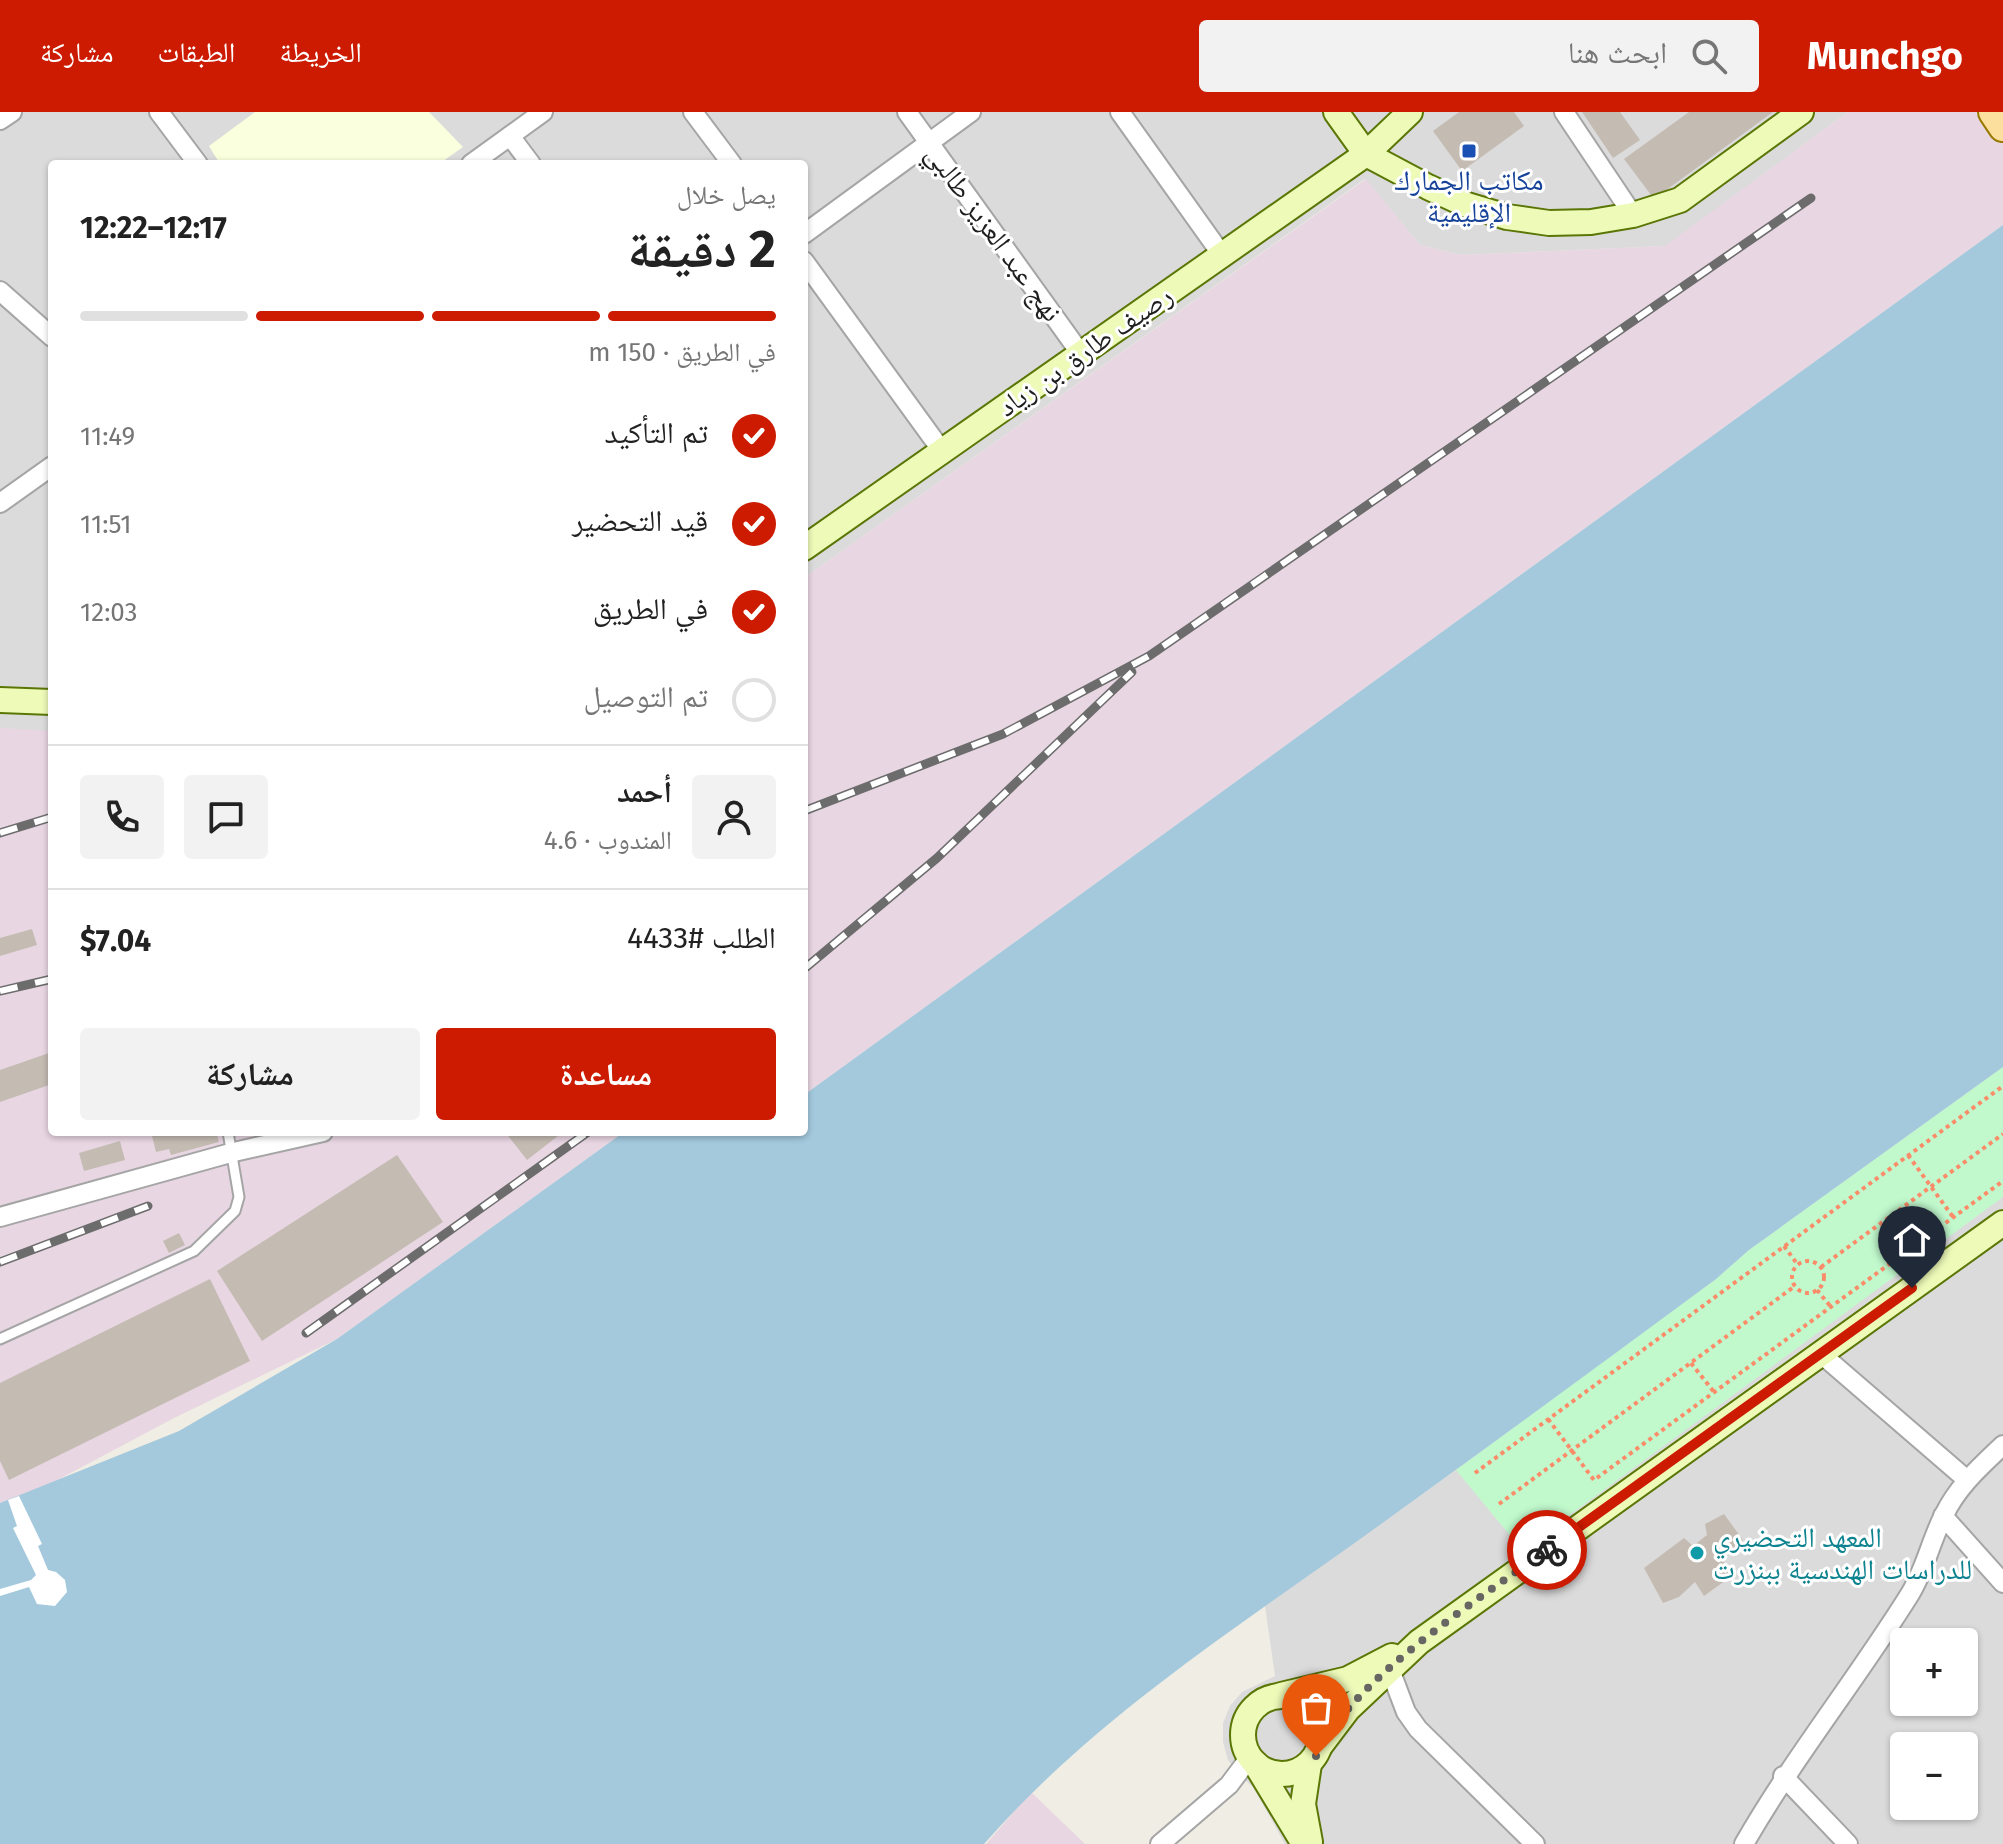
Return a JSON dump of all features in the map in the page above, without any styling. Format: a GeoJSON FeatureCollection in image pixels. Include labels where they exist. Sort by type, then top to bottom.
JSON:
{"type":"FeatureCollection","features":[{"type":"Feature","properties":{"kind":"main road"},"geometry":{"type":"LineString","coordinates":[[1993,112],[2003,127]]}},
{"type":"Feature","properties":{"kind":"street"},"geometry":{"type":"LineString","coordinates":[[0,120],[12,112]]}},
{"type":"Feature","properties":{"kind":"street"},"geometry":{"type":"LineString","coordinates":[[159,112],[195,160]]}},
{"type":"Feature","properties":{"kind":"street"},"geometry":{"type":"LineString","coordinates":[[477,160],[543,112]]}},
{"type":"Feature","properties":{"kind":"street"},"geometry":{"type":"LineString","coordinates":[[693,112],[729,160]]}},
{"type":"Feature","properties":{"kind":"street","name":"نهج عبد العزيز طالبي"},"geometry":{"type":"LineString","coordinates":[[907,112],[1081,354]]}},
{"type":"Feature","properties":{"kind":"street"},"geometry":{"type":"LineString","coordinates":[[808,231],[971,112]]}},
{"type":"Feature","properties":{"kind":"street"},"geometry":{"type":"LineString","coordinates":[[1120,112],[1222,255]]}},
{"type":"Feature","properties":{"kind":"street"},"geometry":{"type":"LineString","coordinates":[[1336,112],[1366,154],[1467,205],[1507,217],[1549,223],[1591,222],[1633,215],[1680,200],[1801,112]]}},
{"type":"Feature","properties":{"kind":"street","name":"رصيف طارق بن زياد"},"geometry":{"type":"LineString","coordinates":[[808,545],[1366,154],[1410,112]]}},
{"type":"Feature","properties":{"kind":"street"},"geometry":{"type":"LineString","coordinates":[[1564,112],[1633,215]]}},
{"type":"Feature","properties":{"kind":"street"},"geometry":{"type":"LineString","coordinates":[[510,136],[528,160]]}},
{"type":"Feature","properties":{"kind":"street"},"geometry":{"type":"LineString","coordinates":[[808,267],[942,451]]}},
{"type":"Feature","properties":{"kind":"street"},"geometry":{"type":"LineString","coordinates":[[0,291],[48,333]]}},
{"type":"Feature","properties":{"kind":"street"},"geometry":{"type":"LineString","coordinates":[[0,503],[48,469]]}},
{"type":"Feature","properties":{"kind":"street"},"geometry":{"type":"LineString","coordinates":[[0,700],[48,702]]}},
{"type":"Feature","properties":{"kind":"street"},"geometry":{"type":"LineString","coordinates":[[0,1217],[234,1152],[305,1136]]}},
{"type":"Feature","properties":{"kind":"street"},"geometry":{"type":"LineString","coordinates":[[1252,1760],[1276,1774],[1288,1774],[1314,1755],[1348,1709],[1388,1664],[2003,1223]]}},
{"type":"Feature","properties":{"kind":"street"},"geometry":{"type":"LineString","coordinates":[[1820,1353],[1966,1479]]}},
{"type":"Feature","properties":{"kind":"street"},"geometry":{"type":"LineString","coordinates":[[1744,1844],[1783,1776],[1870,1656],[1913,1589],[1943,1516],[1966,1479],[2003,1445]]}},
{"type":"Feature","properties":{"kind":"street"},"geometry":{"type":"LineString","coordinates":[[1943,1516],[2003,1583]]}},
{"type":"Feature","properties":{"kind":"street"},"geometry":{"type":"LineString","coordinates":[[1304,1844],[1252,1760],[1243,1735],[1250,1712],[1268,1698],[1348,1679],[1388,1664]]}},
{"type":"Feature","properties":{"kind":"street"},"geometry":{"type":"LineString","coordinates":[[1388,1664],[1406,1712],[1418,1729],[1535,1844]]}},
{"type":"Feature","properties":{"kind":"street"},"geometry":{"type":"LineString","coordinates":[[1280,1695],[1293,1697],[1313,1710],[1320,1721],[1303,1804],[1311,1844]]}},
{"type":"Feature","properties":{"kind":"street"},"geometry":{"type":"LineString","coordinates":[[1160,1844],[1229,1785],[1252,1760]]}},
{"type":"Feature","properties":{"kind":"street"},"geometry":{"type":"LineString","coordinates":[[1783,1776],[1848,1844]]}},
{"type":"Feature","properties":{"kind":"lane"},"geometry":{"type":"LineString","coordinates":[[0,1339],[194,1251],[235,1211],[239,1188],[229,1136]]}},
{"type":"Feature","properties":{"kind":"path"},"geometry":{"type":"LineString","coordinates":[[1475,1473],[2003,1086]]}},
{"type":"Feature","properties":{"kind":"path"},"geometry":{"type":"LineString","coordinates":[[1821,1267],[2003,1134]]}},
{"type":"Feature","properties":{"kind":"path"},"geometry":{"type":"LineString","coordinates":[[1908,1155],[1953,1217]]}},
{"type":"Feature","properties":{"kind":"path"},"geometry":{"type":"LineString","coordinates":[[1548,1419],[1594,1480],[2003,1181]]}},
{"type":"Feature","properties":{"kind":"path"},"geometry":{"type":"LineString","coordinates":[[1784,1246],[1798,1265]]}},
{"type":"Feature","properties":{"kind":"path"},"geometry":{"type":"LineString","coordinates":[[1817,1290],[1803,1292],[1795,1286],[1792,1276],[1798,1265],[1811,1262],[1821,1267]]}},
{"type":"Feature","properties":{"kind":"path"},"geometry":{"type":"LineString","coordinates":[[1817,1290],[1823,1277],[1821,1267]]}},
{"type":"Feature","properties":{"kind":"path"},"geometry":{"type":"LineString","coordinates":[[1499,1504],[1795,1286]]}},
{"type":"Feature","properties":{"kind":"path"},"geometry":{"type":"LineString","coordinates":[[1817,1290],[1831,1307]]}},
{"type":"Feature","properties":{"kind":"path"},"geometry":{"type":"LineString","coordinates":[[1691,1363],[1714,1392]]}},
{"type":"Feature","properties":{"kind":"shaded area"},"geometry":{"type":"Polygon","coordinates":[[[0,112],[1848,112],[1666,246],[1461,255],[1420,245],[1365,179],[808,575],[808,160],[48,160],[48,1037],[0,1056],[0,112]]]}},
{"type":"Feature","properties":{"kind":"shaded area"},"geometry":{"type":"Polygon","coordinates":[[[255,112],[429,112],[463,147],[445,160],[218,160],[209,146],[255,112]]]}},
{"type":"Feature","properties":{"kind":"shaded area"},"geometry":{"type":"Polygon","coordinates":[[[1848,112],[2003,112],[2003,225],[808,1092],[808,575],[1366,179],[1420,245],[1461,255],[1665,246],[1848,112]]]}},
{"type":"Feature","properties":{"kind":"shaded area"},"geometry":{"type":"Polygon","coordinates":[[[0,728],[48,731],[48,1136],[618,1136],[337,1339],[174,1418],[48,1485],[0,1503],[0,728]]]}},
{"type":"Feature","properties":{"kind":"shaded area"},"geometry":{"type":"Polygon","coordinates":[[[2003,1067],[2003,1844],[1285,1844],[1253,1787],[1228,1760],[1223,1742],[1223,1723],[1230,1706],[1242,1692],[1275,1676],[1265,1606],[1456,1470],[2003,1067]]]}},
{"type":"Feature","properties":{"kind":"shaded area"},"geometry":{"type":"Polygon","coordinates":[[[1031,1792],[1085,1844],[986,1844],[1031,1792]]]}},
{"type":"Feature","properties":{"kind":"green space"},"geometry":{"type":"Polygon","coordinates":[[[2003,1067],[2003,1197],[1522,1550],[1456,1470],[1716,1279],[1749,1250],[2003,1067]]]}},
{"type":"Feature","properties":{"kind":"water"},"geometry":{"type":"Polygon","coordinates":[[[2003,225],[2003,1067],[1749,1250],[1716,1279],[1533,1414],[1205,1649],[1067,1760],[984,1844],[0,1844],[0,1503],[179,1431],[337,1339],[618,1136],[808,1136],[808,1092],[2003,225]]]}},
{"type":"Feature","properties":{"kind":"pier"},"geometry":{"type":"Polygon","coordinates":[[[19,1496],[42,1544],[38,1546],[48,1570],[65,1580],[67,1592],[55,1606],[37,1604],[29,1587],[0,1596],[0,1589],[31,1580],[36,1575],[13,1528],[17,1526],[8,1500],[19,1496]]]}},
{"type":"Feature","properties":{"kind":"building","name":"مكاتب الجمارك الإقليمية"},"geometry":{"type":"Polygon","coordinates":[[[1459,112],[1514,112],[1524,126],[1462,171],[1433,131],[1459,112]]]}},
{"type":"Feature","properties":{"kind":"building"},"geometry":{"type":"Polygon","coordinates":[[[1582,112],[1620,112],[1640,140],[1613,158],[1582,112]]]}},
{"type":"Feature","properties":{"kind":"building"},"geometry":{"type":"Polygon","coordinates":[[[1689,112],[1773,112],[1654,199],[1624,159],[1689,112]]]}},
{"type":"Feature","properties":{"kind":"building"},"geometry":{"type":"Polygon","coordinates":[[[32,929],[37,945],[0,956],[0,938],[32,929]]]}},
{"type":"Feature","properties":{"kind":"building"},"geometry":{"type":"Polygon","coordinates":[[[48,1053],[48,1085],[0,1102],[0,1070],[48,1053]]]}},
{"type":"Feature","properties":{"kind":"building"},"geometry":{"type":"Polygon","coordinates":[[[152,1136],[217,1136],[219,1142],[171,1155],[169,1149],[156,1152],[152,1136]]]}},
{"type":"Feature","properties":{"kind":"building"},"geometry":{"type":"Polygon","coordinates":[[[508,1136],[558,1136],[527,1160],[508,1136]]]}},
{"type":"Feature","properties":{"kind":"building"},"geometry":{"type":"Polygon","coordinates":[[[120,1141],[125,1160],[84,1171],[79,1153],[120,1141]]]}},
{"type":"Feature","properties":{"kind":"building"},"geometry":{"type":"Polygon","coordinates":[[[397,1155],[443,1222],[262,1341],[217,1271],[397,1155]]]}},
{"type":"Feature","properties":{"kind":"building"},"geometry":{"type":"Polygon","coordinates":[[[179,1233],[185,1245],[169,1253],[163,1241],[179,1233]]]}},
{"type":"Feature","properties":{"kind":"building"},"geometry":{"type":"Polygon","coordinates":[[[210,1279],[250,1361],[9,1480],[0,1461],[0,1383],[210,1279]]]}},
{"type":"Feature","properties":{"kind":"building","name":"المعهد التحضيري للدراسات الهندسية ببنزرت"},"geometry":{"type":"Polygon","coordinates":[[[1724,1514],[1743,1540],[1723,1560],[1733,1575],[1704,1596],[1695,1582],[1679,1597],[1663,1603],[1644,1568],[1684,1538],[1693,1546],[1707,1535],[1705,1524],[1724,1514]]]}},
{"type":"Feature","properties":{"kind":"railway"},"geometry":{"type":"LineString","coordinates":[[808,809],[1003,734],[1149,656],[1811,198]]}},
{"type":"Feature","properties":{"kind":"railway"},"geometry":{"type":"LineString","coordinates":[[808,966],[937,858],[1132,672]]}},
{"type":"Feature","properties":{"kind":"railway"},"geometry":{"type":"LineString","coordinates":[[0,833],[48,818]]}},
{"type":"Feature","properties":{"kind":"railway"},"geometry":{"type":"LineString","coordinates":[[0,991],[48,980]]}},
{"type":"Feature","properties":{"kind":"railway"},"geometry":{"type":"LineString","coordinates":[[306,1333],[582,1136]]}},
{"type":"Feature","properties":{"kind":"railway"},"geometry":{"type":"LineString","coordinates":[[0,1262],[148,1206]]}},
{"type":"Feature","properties":{"kind":"way so far"},"geometry":{"type":"LineString","coordinates":[[1316,1756],[1348,1709],[1419,1642],[1547,1550]]}},
{"type":"Feature","properties":{"kind":"place","name":"مكاتب الجمارك الإقليمية"},"geometry":{"type":"Point","coordinates":[1469,151]}},
{"type":"Feature","properties":{"kind":"place","name":"المعهد التحضيري للدراسات الهندسية ببنزرت"},"geometry":{"type":"Point","coordinates":[1697,1553]}},
{"type":"Feature","properties":{"kind":"route"},"geometry":{"type":"LineString","coordinates":[[1547,1550],[1912,1288]]}}]}
